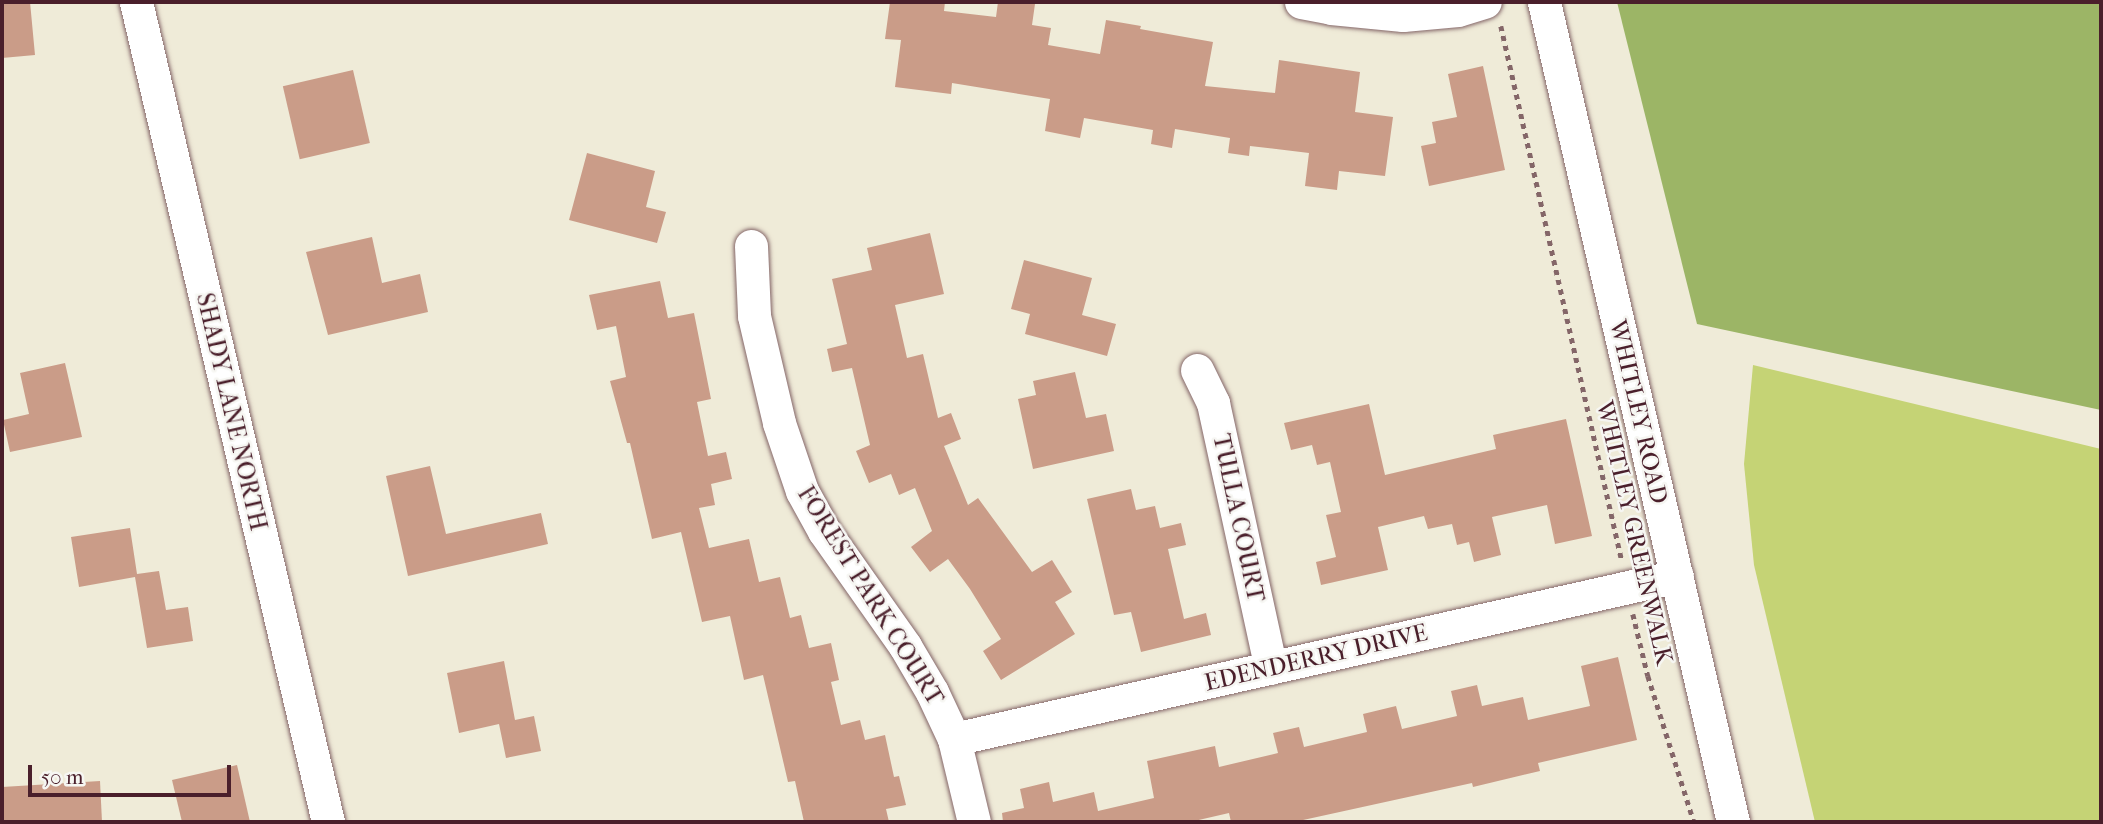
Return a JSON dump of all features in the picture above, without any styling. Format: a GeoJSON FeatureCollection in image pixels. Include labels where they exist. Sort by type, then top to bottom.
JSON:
{"type":"FeatureCollection","features":[{"type":"Feature","properties":{"kind":"street","name":"SHADY LANE NORTH"},"geometry":{"type":"LineString","coordinates":[[136,2],[328,822]]}},
{"type":"Feature","properties":{"kind":"street"},"geometry":{"type":"LineString","coordinates":[[1301,2],[1331,8],[1403,15],[1492,8]]}},
{"type":"Feature","properties":{"kind":"street","name":"WHITLEY ROAD"},"geometry":{"type":"LineString","coordinates":[[1544,2],[1733,822]]}},
{"type":"Feature","properties":{"kind":"street","name":"FOREST PARK COURT"},"geometry":{"type":"LineString","coordinates":[[751,246],[754,316],[759,343],[779,423],[802,491],[824,531],[905,646],[954,739],[974,822]]}},
{"type":"Feature","properties":{"kind":"street","name":"TULLA COURT"},"geometry":{"type":"LineString","coordinates":[[1197,370],[1213,403],[1271,668]]}},
{"type":"Feature","properties":{"kind":"street","name":"EDENDERRY DRIVE"},"geometry":{"type":"LineString","coordinates":[[954,739],[1677,576]]}},
{"type":"Feature","properties":{"kind":"path","name":"WHITLEY GREENWALK"},"geometry":{"type":"LineString","coordinates":[[1492,8],[1648,676],[1694,822]]}},
{"type":"Feature","properties":{"kind":"green space"},"geometry":{"type":"Polygon","coordinates":[[[1617,2],[2101,2],[2101,410],[1697,324],[1617,2]]]}},
{"type":"Feature","properties":{"kind":"green space"},"geometry":{"type":"Polygon","coordinates":[[[1753,365],[2101,449],[2101,822],[1815,822],[1754,565],[1744,464],[1753,365]]]}},
{"type":"Feature","properties":{"kind":"building"},"geometry":{"type":"Polygon","coordinates":[[[2,2],[30,2],[35,55],[2,58],[2,2]]]}},
{"type":"Feature","properties":{"kind":"building"},"geometry":{"type":"Polygon","coordinates":[[[890,2],[945,2],[944,11],[996,17],[998,2],[1035,4],[1032,25],[1051,28],[1048,45],[1100,54],[1106,20],[1213,42],[1205,86],[1275,93],[1279,60],[1360,72],[1355,112],[1393,117],[1385,176],[1339,171],[1337,190],[1305,186],[1309,153],[1250,146],[1249,156],[1228,153],[1230,138],[1175,129],[1172,148],[1151,144],[1153,130],[1084,118],[1080,138],[1045,131],[1050,99],[952,83],[951,94],[895,87],[901,40],[885,39],[890,2]]]}},
{"type":"Feature","properties":{"kind":"building"},"geometry":{"type":"Polygon","coordinates":[[[1483,66],[1505,170],[1429,186],[1421,146],[1436,143],[1432,122],[1457,117],[1448,74],[1483,66]]]}},
{"type":"Feature","properties":{"kind":"building"},"geometry":{"type":"Polygon","coordinates":[[[353,70],[370,143],[300,159],[283,86],[353,70]]]}},
{"type":"Feature","properties":{"kind":"building"},"geometry":{"type":"Polygon","coordinates":[[[587,153],[655,171],[646,207],[666,212],[657,243],[569,220],[587,153]]]}},
{"type":"Feature","properties":{"kind":"building"},"geometry":{"type":"Polygon","coordinates":[[[930,233],[944,294],[895,305],[907,358],[923,354],[938,418],[951,413],[961,439],[944,446],[968,505],[978,498],[1032,572],[1052,560],[1072,592],[1055,602],[1075,634],[1001,680],[983,651],[1001,639],[970,589],[948,559],[930,572],[911,547],[932,531],[915,488],[899,495],[891,474],[869,483],[856,451],[870,445],[852,368],[832,372],[827,349],[847,344],[832,279],[872,270],[867,248],[930,233]]]}},
{"type":"Feature","properties":{"kind":"building"},"geometry":{"type":"Polygon","coordinates":[[[372,237],[382,283],[420,274],[428,312],[328,335],[306,252],[372,237]]]}},
{"type":"Feature","properties":{"kind":"building"},"geometry":{"type":"Polygon","coordinates":[[[1024,260],[1092,278],[1082,315],[1116,324],[1107,356],[1025,334],[1030,314],[1011,309],[1024,260]]]}},
{"type":"Feature","properties":{"kind":"building"},"geometry":{"type":"Polygon","coordinates":[[[660,281],[668,318],[694,313],[711,399],[697,402],[708,456],[726,452],[732,479],[711,484],[715,505],[699,508],[709,548],[749,539],[759,582],[780,577],[790,618],[801,615],[809,648],[831,643],[839,680],[831,682],[841,725],[860,720],[865,740],[885,735],[894,777],[899,776],[906,805],[886,809],[889,822],[804,822],[795,781],[788,782],[763,675],[744,680],[730,616],[702,622],[681,532],[652,539],[630,443],[627,443],[610,381],[626,377],[616,326],[597,330],[589,295],[660,281]]]}},
{"type":"Feature","properties":{"kind":"building"},"geometry":{"type":"Polygon","coordinates":[[[65,363],[82,437],[10,452],[3,420],[29,414],[20,373],[65,363]]]}},
{"type":"Feature","properties":{"kind":"building"},"geometry":{"type":"Polygon","coordinates":[[[1075,372],[1086,418],[1106,414],[1114,451],[1033,469],[1018,399],[1036,395],[1033,381],[1075,372]]]}},
{"type":"Feature","properties":{"kind":"building"},"geometry":{"type":"Polygon","coordinates":[[[1369,404],[1385,475],[1496,449],[1493,435],[1566,419],[1592,536],[1555,544],[1547,505],[1492,517],[1501,555],[1474,562],[1469,542],[1457,545],[1452,524],[1428,529],[1424,516],[1378,527],[1388,570],[1321,585],[1316,562],[1336,557],[1326,515],[1341,512],[1330,462],[1317,465],[1312,445],[1291,450],[1284,423],[1369,404]]]}},
{"type":"Feature","properties":{"kind":"building"},"geometry":{"type":"Polygon","coordinates":[[[430,466],[446,534],[541,513],[548,544],[408,576],[386,476],[430,466]]]}},
{"type":"Feature","properties":{"kind":"building"},"geometry":{"type":"Polygon","coordinates":[[[1131,489],[1136,510],[1155,506],[1160,528],[1181,523],[1186,545],[1168,549],[1184,619],[1206,613],[1211,635],[1141,652],[1131,612],[1114,615],[1087,499],[1131,489]]]}},
{"type":"Feature","properties":{"kind":"building"},"geometry":{"type":"Polygon","coordinates":[[[130,528],[137,574],[159,571],[166,610],[188,607],[193,641],[147,648],[135,577],[79,587],[71,537],[130,528]]]}},
{"type":"Feature","properties":{"kind":"building"},"geometry":{"type":"Polygon","coordinates":[[[1618,657],[1637,740],[1538,763],[1540,771],[1294,822],[1231,822],[1229,813],[1190,822],[1003,822],[1002,813],[1024,808],[1020,789],[1049,782],[1053,802],[1094,792],[1098,811],[1154,798],[1147,761],[1215,746],[1219,767],[1278,753],[1273,733],[1299,727],[1304,747],[1367,732],[1363,714],[1396,706],[1402,729],[1457,716],[1451,691],[1477,685],[1482,706],[1523,697],[1528,720],[1590,706],[1581,666],[1618,657]]]}},
{"type":"Feature","properties":{"kind":"building"},"geometry":{"type":"Polygon","coordinates":[[[504,661],[515,720],[534,716],[541,751],[506,758],[499,724],[459,733],[447,673],[504,661]]]}},
{"type":"Feature","properties":{"kind":"building"},"geometry":{"type":"Polygon","coordinates":[[[237,765],[250,822],[182,822],[172,780],[237,765]]]}},
{"type":"Feature","properties":{"kind":"building"},"geometry":{"type":"Polygon","coordinates":[[[100,781],[102,822],[2,822],[2,787],[100,781]]]}}]}
